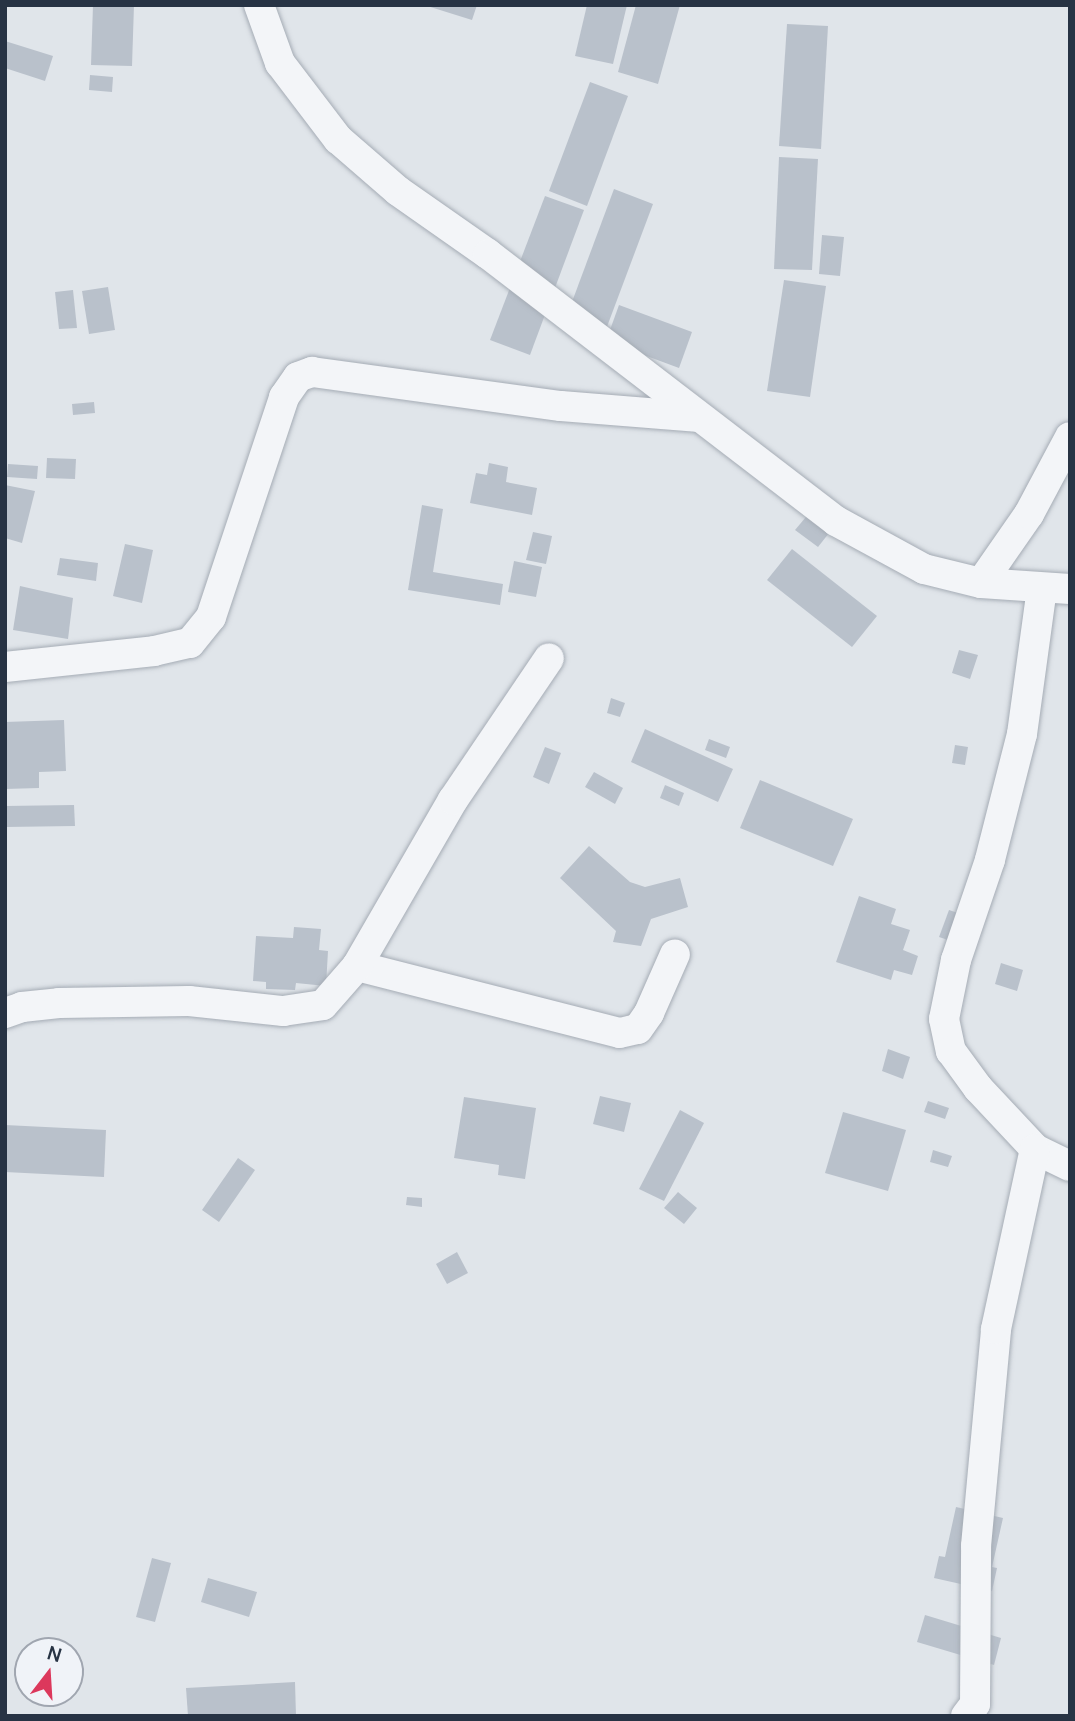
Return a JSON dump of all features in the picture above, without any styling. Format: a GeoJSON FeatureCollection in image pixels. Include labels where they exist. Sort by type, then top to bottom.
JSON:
{"type":"FeatureCollection","features":[{"type":"Feature","properties":{"kind":"street"},"geometry":{"type":"LineString","coordinates":[[259,5],[280,62],[338,139],[398,191],[499,262],[697,417],[836,521],[924,569],[981,583],[1056,588],[990,860],[956,960],[944,1019],[951,1051],[978,1088],[1035,1149],[1070,1166]]}},
{"type":"Feature","properties":{"kind":"street"},"geometry":{"type":"LineString","coordinates":[[5,667],[154,651],[190,643],[211,617],[284,397],[298,377],[312,372],[561,407],[697,417]]}},
{"type":"Feature","properties":{"kind":"street"},"geometry":{"type":"LineString","coordinates":[[981,583],[1029,514],[1070,437]]}},
{"type":"Feature","properties":{"kind":"street"},"geometry":{"type":"LineString","coordinates":[[5,1013],[22,1007],[59,1003],[189,1001],[310,1010],[323,1005],[357,966],[453,800],[549,658]]}},
{"type":"Feature","properties":{"kind":"street"},"geometry":{"type":"LineString","coordinates":[[357,966],[620,1033],[638,1029],[649,1013],[675,954]]}},
{"type":"Feature","properties":{"kind":"street"},"geometry":{"type":"LineString","coordinates":[[980,1712],[976,1546],[996,1329],[1035,1149]]}},
{"type":"Feature","properties":{"kind":"building"},"geometry":{"type":"Polygon","coordinates":[[[93,5],[134,5],[132,66],[91,65],[93,5]]]}},
{"type":"Feature","properties":{"kind":"building"},"geometry":{"type":"Polygon","coordinates":[[[424,5],[477,5],[472,20],[424,5]]]}},
{"type":"Feature","properties":{"kind":"building"},"geometry":{"type":"Polygon","coordinates":[[[587,5],[627,5],[613,64],[575,56],[587,5]]]}},
{"type":"Feature","properties":{"kind":"building"},"geometry":{"type":"Polygon","coordinates":[[[636,5],[680,5],[658,84],[618,72],[636,5]]]}},
{"type":"Feature","properties":{"kind":"building"},"geometry":{"type":"Polygon","coordinates":[[[787,24],[828,26],[821,149],[779,146],[787,24]]]}},
{"type":"Feature","properties":{"kind":"building"},"geometry":{"type":"Polygon","coordinates":[[[5,41],[53,56],[45,81],[5,68],[5,41]]]}},
{"type":"Feature","properties":{"kind":"building"},"geometry":{"type":"Polygon","coordinates":[[[90,75],[113,77],[112,92],[89,90],[90,75]]]}},
{"type":"Feature","properties":{"kind":"building"},"geometry":{"type":"Polygon","coordinates":[[[590,82],[628,96],[587,206],[549,191],[590,82]]]}},
{"type":"Feature","properties":{"kind":"building"},"geometry":{"type":"Polygon","coordinates":[[[779,157],[818,159],[812,270],[774,269],[779,157]]]}},
{"type":"Feature","properties":{"kind":"building"},"geometry":{"type":"Polygon","coordinates":[[[614,189],[653,204],[605,332],[566,318],[614,189]]]}},
{"type":"Feature","properties":{"kind":"building"},"geometry":{"type":"Polygon","coordinates":[[[545,196],[584,210],[530,355],[490,340],[545,196]]]}},
{"type":"Feature","properties":{"kind":"building"},"geometry":{"type":"Polygon","coordinates":[[[822,235],[844,237],[840,276],[819,274],[822,235]]]}},
{"type":"Feature","properties":{"kind":"building"},"geometry":{"type":"Polygon","coordinates":[[[784,280],[826,286],[810,397],[767,391],[784,280]]]}},
{"type":"Feature","properties":{"kind":"building"},"geometry":{"type":"Polygon","coordinates":[[[108,287],[115,330],[89,334],[82,291],[108,287]]]}},
{"type":"Feature","properties":{"kind":"building"},"geometry":{"type":"Polygon","coordinates":[[[73,290],[77,328],[59,329],[55,292],[73,290]]]}},
{"type":"Feature","properties":{"kind":"building"},"geometry":{"type":"Polygon","coordinates":[[[619,305],[692,332],[679,368],[606,341],[619,305]]]}},
{"type":"Feature","properties":{"kind":"building"},"geometry":{"type":"Polygon","coordinates":[[[94,402],[95,413],[73,415],[72,404],[94,402]]]}},
{"type":"Feature","properties":{"kind":"building"},"geometry":{"type":"Polygon","coordinates":[[[47,458],[76,459],[75,479],[46,478],[47,458]]]}},
{"type":"Feature","properties":{"kind":"building"},"geometry":{"type":"Polygon","coordinates":[[[489,463],[508,467],[506,482],[537,488],[532,515],[470,503],[476,473],[487,475],[489,463]]]}},
{"type":"Feature","properties":{"kind":"building"},"geometry":{"type":"Polygon","coordinates":[[[8,464],[38,466],[37,479],[7,477],[8,464]]]}},
{"type":"Feature","properties":{"kind":"building"},"geometry":{"type":"Polygon","coordinates":[[[5,485],[35,491],[22,543],[5,538],[5,485]]]}},
{"type":"Feature","properties":{"kind":"building"},"geometry":{"type":"Polygon","coordinates":[[[422,505],[443,509],[433,572],[503,584],[500,605],[408,590],[422,505]]]}},
{"type":"Feature","properties":{"kind":"building"},"geometry":{"type":"Polygon","coordinates":[[[811,511],[833,528],[818,547],[795,530],[811,511]]]}},
{"type":"Feature","properties":{"kind":"building"},"geometry":{"type":"Polygon","coordinates":[[[533,532],[552,536],[546,564],[526,560],[533,532]]]}},
{"type":"Feature","properties":{"kind":"building"},"geometry":{"type":"Polygon","coordinates":[[[125,544],[153,550],[142,603],[113,596],[125,544]]]}},
{"type":"Feature","properties":{"kind":"building"},"geometry":{"type":"Polygon","coordinates":[[[792,549],[877,616],[852,647],[767,580],[792,549]]]}},
{"type":"Feature","properties":{"kind":"building"},"geometry":{"type":"Polygon","coordinates":[[[60,558],[98,563],[96,581],[57,575],[60,558]]]}},
{"type":"Feature","properties":{"kind":"building"},"geometry":{"type":"Polygon","coordinates":[[[514,561],[542,567],[536,597],[508,592],[514,561]]]}},
{"type":"Feature","properties":{"kind":"building"},"geometry":{"type":"Polygon","coordinates":[[[20,586],[73,598],[68,639],[13,630],[20,586]]]}},
{"type":"Feature","properties":{"kind":"building"},"geometry":{"type":"Polygon","coordinates":[[[959,650],[978,655],[970,679],[952,673],[959,650]]]}},
{"type":"Feature","properties":{"kind":"building"},"geometry":{"type":"Polygon","coordinates":[[[611,698],[625,703],[620,717],[607,713],[611,698]]]}},
{"type":"Feature","properties":{"kind":"building"},"geometry":{"type":"Polygon","coordinates":[[[64,720],[66,771],[39,772],[39,788],[5,789],[5,722],[64,720]]]}},
{"type":"Feature","properties":{"kind":"building"},"geometry":{"type":"Polygon","coordinates":[[[645,729],[733,769],[718,802],[631,762],[645,729]]]}},
{"type":"Feature","properties":{"kind":"building"},"geometry":{"type":"Polygon","coordinates":[[[709,739],[730,747],[726,758],[705,750],[709,739]]]}},
{"type":"Feature","properties":{"kind":"building"},"geometry":{"type":"Polygon","coordinates":[[[955,745],[968,747],[965,765],[952,763],[955,745]]]}},
{"type":"Feature","properties":{"kind":"building"},"geometry":{"type":"Polygon","coordinates":[[[545,747],[561,753],[549,784],[533,777],[545,747]]]}},
{"type":"Feature","properties":{"kind":"building"},"geometry":{"type":"Polygon","coordinates":[[[594,772],[623,788],[615,804],[585,787],[594,772]]]}},
{"type":"Feature","properties":{"kind":"building"},"geometry":{"type":"Polygon","coordinates":[[[760,780],[853,819],[833,866],[740,828],[760,780]]]}},
{"type":"Feature","properties":{"kind":"building"},"geometry":{"type":"Polygon","coordinates":[[[665,785],[684,793],[679,806],[660,798],[665,785]]]}},
{"type":"Feature","properties":{"kind":"building"},"geometry":{"type":"Polygon","coordinates":[[[74,805],[75,826],[5,827],[5,806],[74,805]]]}},
{"type":"Feature","properties":{"kind":"building"},"geometry":{"type":"Polygon","coordinates":[[[589,846],[630,882],[645,887],[680,878],[688,907],[651,919],[641,946],[613,942],[616,931],[560,878],[589,846]]]}},
{"type":"Feature","properties":{"kind":"building"},"geometry":{"type":"Polygon","coordinates":[[[859,896],[896,909],[891,924],[910,930],[903,950],[918,956],[912,975],[894,970],[891,980],[836,962],[859,896]]]}},
{"type":"Feature","properties":{"kind":"building"},"geometry":{"type":"Polygon","coordinates":[[[949,910],[967,916],[957,943],[939,937],[949,910]]]}},
{"type":"Feature","properties":{"kind":"building"},"geometry":{"type":"Polygon","coordinates":[[[294,927],[321,929],[319,950],[328,951],[326,986],[296,983],[295,990],[266,989],[266,982],[253,981],[256,936],[293,938],[294,927]]]}},
{"type":"Feature","properties":{"kind":"building"},"geometry":{"type":"Polygon","coordinates":[[[1001,963],[1023,970],[1017,991],[995,984],[1001,963]]]}},
{"type":"Feature","properties":{"kind":"building"},"geometry":{"type":"Polygon","coordinates":[[[888,1049],[910,1057],[903,1079],[882,1071],[888,1049]]]}},
{"type":"Feature","properties":{"kind":"building"},"geometry":{"type":"Polygon","coordinates":[[[600,1096],[631,1103],[624,1132],[593,1124],[600,1096]]]}},
{"type":"Feature","properties":{"kind":"building"},"geometry":{"type":"Polygon","coordinates":[[[464,1097],[536,1108],[525,1179],[498,1175],[499,1165],[454,1158],[464,1097]]]}},
{"type":"Feature","properties":{"kind":"building"},"geometry":{"type":"Polygon","coordinates":[[[928,1101],[949,1108],[945,1119],[924,1112],[928,1101]]]}},
{"type":"Feature","properties":{"kind":"building"},"geometry":{"type":"Polygon","coordinates":[[[680,1110],[704,1123],[664,1201],[639,1189],[680,1110]]]}},
{"type":"Feature","properties":{"kind":"building"},"geometry":{"type":"Polygon","coordinates":[[[843,1112],[906,1130],[888,1191],[825,1173],[843,1112]]]}},
{"type":"Feature","properties":{"kind":"building"},"geometry":{"type":"Polygon","coordinates":[[[5,1125],[106,1130],[104,1177],[5,1172],[5,1125]]]}},
{"type":"Feature","properties":{"kind":"building"},"geometry":{"type":"Polygon","coordinates":[[[933,1150],[952,1156],[948,1167],[930,1162],[933,1150]]]}},
{"type":"Feature","properties":{"kind":"building"},"geometry":{"type":"Polygon","coordinates":[[[238,1158],[255,1170],[219,1222],[202,1210],[238,1158]]]}},
{"type":"Feature","properties":{"kind":"building"},"geometry":{"type":"Polygon","coordinates":[[[678,1192],[697,1208],[684,1224],[664,1208],[678,1192]]]}},
{"type":"Feature","properties":{"kind":"building"},"geometry":{"type":"Polygon","coordinates":[[[407,1197],[422,1198],[422,1207],[406,1205],[407,1197]]]}},
{"type":"Feature","properties":{"kind":"building"},"geometry":{"type":"Polygon","coordinates":[[[457,1252],[468,1273],[447,1284],[436,1264],[457,1252]]]}},
{"type":"Feature","properties":{"kind":"building"},"geometry":{"type":"Polygon","coordinates":[[[956,1507],[1003,1518],[992,1567],[997,1568],[992,1591],[934,1578],[939,1556],[945,1557],[956,1507]]]}},
{"type":"Feature","properties":{"kind":"building"},"geometry":{"type":"Polygon","coordinates":[[[152,1558],[171,1563],[155,1622],[136,1617],[152,1558]]]}},
{"type":"Feature","properties":{"kind":"building"},"geometry":{"type":"Polygon","coordinates":[[[208,1578],[257,1592],[249,1617],[201,1602],[208,1578]]]}},
{"type":"Feature","properties":{"kind":"building"},"geometry":{"type":"Polygon","coordinates":[[[925,1615],[1001,1638],[994,1665],[917,1642],[925,1615]]]}},
{"type":"Feature","properties":{"kind":"building"},"geometry":{"type":"Polygon","coordinates":[[[295,1682],[296,1716],[188,1716],[186,1688],[295,1682]]]}}]}
